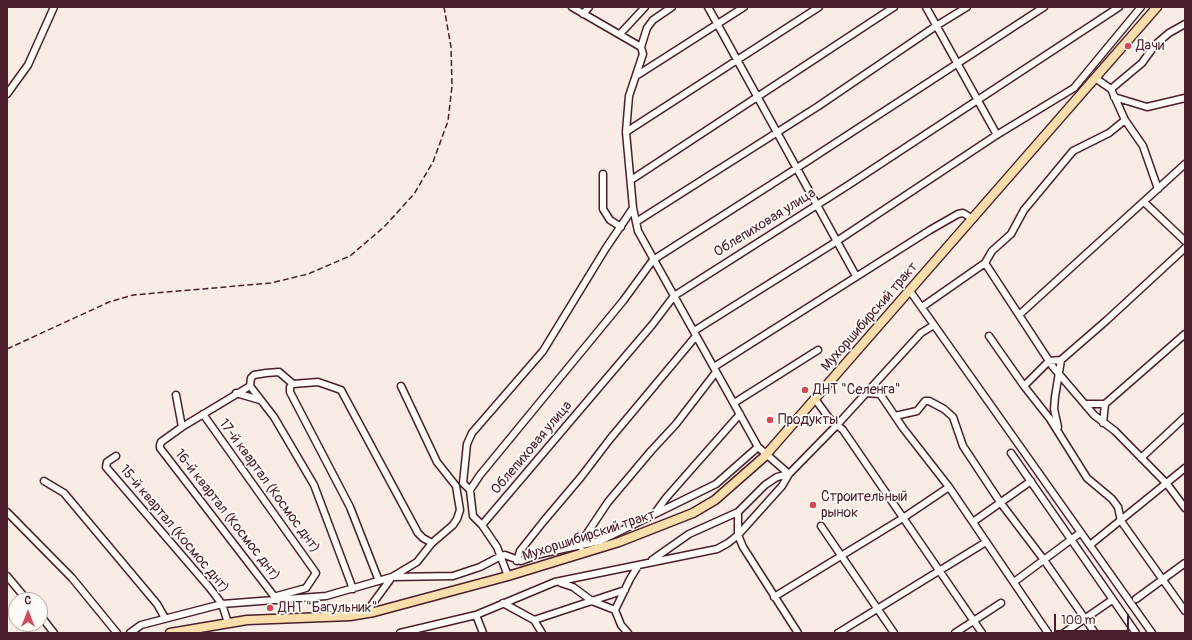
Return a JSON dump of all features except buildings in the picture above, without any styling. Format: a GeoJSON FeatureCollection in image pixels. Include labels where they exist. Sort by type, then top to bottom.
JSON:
{"type":"FeatureCollection","features":[{"type":"Feature","properties":{"kind":"main road","name":"Мухоршибирский тракт"},"geometry":{"type":"LineString","coordinates":[[170,633],[261,619],[365,614],[508,576],[581,549],[619,542],[693,513],[715,500],[767,454],[1157,7]]}},
{"type":"Feature","properties":{"kind":"street"},"geometry":{"type":"LineString","coordinates":[[7,94],[28,65],[54,7]]}},
{"type":"Feature","properties":{"kind":"street"},"geometry":{"type":"LineString","coordinates":[[572,7],[620,34],[641,48]]}},
{"type":"Feature","properties":{"kind":"street"},"geometry":{"type":"LineString","coordinates":[[584,14],[589,7]]}},
{"type":"Feature","properties":{"kind":"street"},"geometry":{"type":"LineString","coordinates":[[620,34],[645,7]]}},
{"type":"Feature","properties":{"kind":"street"},"geometry":{"type":"LineString","coordinates":[[672,7],[653,20],[647,28],[641,48],[643,54],[630,96],[626,132],[633,208],[638,231],[758,447],[789,474]]}},
{"type":"Feature","properties":{"kind":"street"},"geometry":{"type":"LineString","coordinates":[[708,7],[738,59],[757,98],[798,168],[856,276]]}},
{"type":"Feature","properties":{"kind":"street"},"geometry":{"type":"LineString","coordinates":[[636,76],[744,7]]}},
{"type":"Feature","properties":{"kind":"street"},"geometry":{"type":"LineString","coordinates":[[626,132],[819,7]]}},
{"type":"Feature","properties":{"kind":"street"},"geometry":{"type":"LineString","coordinates":[[631,180],[894,7]]}},
{"type":"Feature","properties":{"kind":"street"},"geometry":{"type":"LineString","coordinates":[[926,7],[997,135]]}},
{"type":"Feature","properties":{"kind":"street"},"geometry":{"type":"LineString","coordinates":[[636,222],[778,132],[936,26],[967,7]]}},
{"type":"Feature","properties":{"kind":"street"},"geometry":{"type":"LineString","coordinates":[[470,490],[623,301],[654,260],[1044,7]]}},
{"type":"Feature","properties":{"kind":"street","name":"Облепиховая улица"},"geometry":{"type":"LineString","coordinates":[[482,525],[647,331],[674,296],[1119,7]]}},
{"type":"Feature","properties":{"kind":"street"},"geometry":{"type":"LineString","coordinates":[[517,561],[520,552],[543,522],[581,477],[695,333],[997,135],[1074,88],[1141,7]]}},
{"type":"Feature","properties":{"kind":"street"},"geometry":{"type":"LineString","coordinates":[[1111,89],[1142,63],[1155,45],[1169,33],[1185,24]]}},
{"type":"Feature","properties":{"kind":"street"},"geometry":{"type":"LineString","coordinates":[[1094,65],[1096,77],[1111,89],[1125,120],[1143,146],[1158,189]]}},
{"type":"Feature","properties":{"kind":"street"},"geometry":{"type":"LineString","coordinates":[[1114,97],[1147,107],[1185,98]]}},
{"type":"Feature","properties":{"kind":"street"},"geometry":{"type":"LineString","coordinates":[[922,307],[985,263],[992,251],[1011,234],[1024,210],[1073,151],[1109,133],[1125,120]]}},
{"type":"Feature","properties":{"kind":"street"},"geometry":{"type":"LineString","coordinates":[[1019,315],[1185,164]]}},
{"type":"Feature","properties":{"kind":"street"},"geometry":{"type":"LineString","coordinates":[[603,174],[603,209],[610,220],[621,227]]}},
{"type":"Feature","properties":{"kind":"street"},"geometry":{"type":"LineString","coordinates":[[1144,202],[1185,241]]}},
{"type":"Feature","properties":{"kind":"street"},"geometry":{"type":"LineString","coordinates":[[508,576],[501,556],[482,525],[473,516],[470,490],[463,483],[465,454],[472,433],[543,351],[633,208]]}},
{"type":"Feature","properties":{"kind":"street"},"geometry":{"type":"LineString","coordinates":[[581,549],[608,502],[650,451],[676,424],[715,370],[856,276],[930,230],[958,214],[963,213],[973,218]]}},
{"type":"Feature","properties":{"kind":"street"},"geometry":{"type":"LineString","coordinates":[[1063,439],[1056,422],[1054,409],[1061,360],[1185,248]]}},
{"type":"Feature","properties":{"kind":"street"},"geometry":{"type":"LineString","coordinates":[[985,263],[1058,373],[1087,404],[1094,415],[1115,431],[1167,484],[1185,508]]}},
{"type":"Feature","properties":{"kind":"street"},"geometry":{"type":"LineString","coordinates":[[910,291],[1152,633]]}},
{"type":"Feature","properties":{"kind":"street"},"geometry":{"type":"LineString","coordinates":[[650,561],[717,549],[738,535],[782,486],[789,474],[837,425],[921,333],[934,325]]}},
{"type":"Feature","properties":{"kind":"street"},"geometry":{"type":"LineString","coordinates":[[1087,404],[1105,404],[1185,334]]}},
{"type":"Feature","properties":{"kind":"street"},"geometry":{"type":"LineString","coordinates":[[989,336],[1024,386],[1050,419],[1087,478],[1112,499],[1118,507],[1121,521],[1185,611]]}},
{"type":"Feature","properties":{"kind":"street"},"geometry":{"type":"LineString","coordinates":[[734,403],[818,350]]}},
{"type":"Feature","properties":{"kind":"street"},"geometry":{"type":"LineString","coordinates":[[1024,386],[1049,361],[1061,360]]}},
{"type":"Feature","properties":{"kind":"street"},"geometry":{"type":"LineString","coordinates":[[294,384],[279,372],[254,375],[251,378],[250,386],[274,417],[314,486],[353,589]]}},
{"type":"Feature","properties":{"kind":"street"},"geometry":{"type":"LineString","coordinates":[[379,581],[350,507],[290,392],[290,387],[294,384],[318,382],[340,390],[418,533],[432,543]]}},
{"type":"Feature","properties":{"kind":"street"},"geometry":{"type":"LineString","coordinates":[[176,395],[182,427],[236,393],[250,386]]}},
{"type":"Feature","properties":{"kind":"street"},"geometry":{"type":"LineString","coordinates":[[130,633],[141,625],[222,604],[276,598],[326,596],[392,577],[417,562],[432,543],[457,519],[460,510],[456,486],[437,462],[401,386]]}},
{"type":"Feature","properties":{"kind":"street"},"geometry":{"type":"LineString","coordinates":[[236,393],[260,400]]}},
{"type":"Feature","properties":{"kind":"street"},"geometry":{"type":"LineString","coordinates":[[865,393],[880,394],[949,487],[1048,633]]}},
{"type":"Feature","properties":{"kind":"street"},"geometry":{"type":"LineString","coordinates":[[815,399],[828,418],[843,430],[982,633]]}},
{"type":"Feature","properties":{"kind":"street"},"geometry":{"type":"LineString","coordinates":[[895,416],[917,411],[925,402],[934,403],[953,417],[963,446],[1000,502],[1044,560],[1095,633]]}},
{"type":"Feature","properties":{"kind":"street"},"geometry":{"type":"LineString","coordinates":[[1103,422],[1105,404]]}},
{"type":"Feature","properties":{"kind":"street","name":"17-й квартал (Космос днт)"},"geometry":{"type":"LineString","coordinates":[[203,414],[316,572],[306,588],[276,598]]}},
{"type":"Feature","properties":{"kind":"street"},"geometry":{"type":"LineString","coordinates":[[655,514],[666,498],[740,414]]}},
{"type":"Feature","properties":{"kind":"street"},"geometry":{"type":"LineString","coordinates":[[1141,458],[1185,417]]}},
{"type":"Feature","properties":{"kind":"street","name":"16-й квартал (Космос днт)"},"geometry":{"type":"LineString","coordinates":[[182,427],[161,442],[160,448],[276,598]]}},
{"type":"Feature","properties":{"kind":"street"},"geometry":{"type":"LineString","coordinates":[[392,577],[453,576],[480,567],[505,555],[517,561],[524,561],[540,554],[581,549],[716,484],[758,447]]}},
{"type":"Feature","properties":{"kind":"street"},"geometry":{"type":"LineString","coordinates":[[1011,453],[1136,633]]}},
{"type":"Feature","properties":{"kind":"street","name":"15-й квартал (Космос днт)"},"geometry":{"type":"LineString","coordinates":[[116,456],[106,462],[106,467],[119,480],[222,604],[228,623]]}},
{"type":"Feature","properties":{"kind":"street"},"geometry":{"type":"LineString","coordinates":[[1090,545],[1185,468]]}},
{"type":"Feature","properties":{"kind":"street"},"geometry":{"type":"LineString","coordinates":[[400,633],[476,615],[555,582],[638,566],[650,561],[689,534],[738,512],[764,485],[777,477],[789,474]]}},
{"type":"Feature","properties":{"kind":"street"},"geometry":{"type":"LineString","coordinates":[[44,480],[64,493],[157,604],[165,618]]}},
{"type":"Feature","properties":{"kind":"street"},"geometry":{"type":"LineString","coordinates":[[973,522],[1031,480]]}},
{"type":"Feature","properties":{"kind":"street"},"geometry":{"type":"LineString","coordinates":[[456,486],[463,483]]}},
{"type":"Feature","properties":{"kind":"street"},"geometry":{"type":"LineString","coordinates":[[774,597],[903,518],[949,487]]}},
{"type":"Feature","properties":{"kind":"street"},"geometry":{"type":"LineString","coordinates":[[7,512],[72,578],[117,633]]}},
{"type":"Feature","properties":{"kind":"street"},"geometry":{"type":"LineString","coordinates":[[738,512],[738,535],[743,547],[798,633]]}},
{"type":"Feature","properties":{"kind":"street"},"geometry":{"type":"LineString","coordinates":[[821,526],[894,633]]}},
{"type":"Feature","properties":{"kind":"street"},"geometry":{"type":"LineString","coordinates":[[1014,582],[1080,533]]}},
{"type":"Feature","properties":{"kind":"street"},"geometry":{"type":"LineString","coordinates":[[838,633],[986,542]]}},
{"type":"Feature","properties":{"kind":"street"},"geometry":{"type":"LineString","coordinates":[[1136,599],[1162,578],[1185,563]]}},
{"type":"Feature","properties":{"kind":"street"},"geometry":{"type":"LineString","coordinates":[[615,610],[638,566]]}},
{"type":"Feature","properties":{"kind":"street"},"geometry":{"type":"LineString","coordinates":[[7,576],[20,592]]}},
{"type":"Feature","properties":{"kind":"street"},"geometry":{"type":"LineString","coordinates":[[365,614],[392,577]]}},
{"type":"Feature","properties":{"kind":"street"},"geometry":{"type":"LineString","coordinates":[[555,582],[565,583],[592,601],[615,610],[621,625],[628,633]]}},
{"type":"Feature","properties":{"kind":"street"},"geometry":{"type":"LineString","coordinates":[[534,620],[625,590]]}},
{"type":"Feature","properties":{"kind":"street"},"geometry":{"type":"LineString","coordinates":[[1064,633],[1112,600]]}},
{"type":"Feature","properties":{"kind":"street"},"geometry":{"type":"LineString","coordinates":[[503,603],[534,620],[542,633]]}},
{"type":"Feature","properties":{"kind":"street"},"geometry":{"type":"LineString","coordinates":[[955,633],[1002,603]]}},
{"type":"Feature","properties":{"kind":"street"},"geometry":{"type":"LineString","coordinates":[[476,615],[483,633]]}},
{"type":"Feature","properties":{"kind":"street"},"geometry":{"type":"LineString","coordinates":[[424,633],[429,626]]}},
{"type":"Feature","properties":{"kind":"railway"},"geometry":{"type":"LineString","coordinates":[[7,349],[109,302],[133,295],[271,283],[308,274],[350,256],[384,227],[414,194],[433,162],[448,121],[452,86],[451,47],[444,7]]}},
{"type":"Feature","properties":{"kind":"place","name":"Дачи"},"geometry":{"type":"Point","coordinates":[1128,46]}},
{"type":"Feature","properties":{"kind":"place","name":"ДНТ \"Селенга\""},"geometry":{"type":"Point","coordinates":[805,390]}},
{"type":"Feature","properties":{"kind":"place","name":"Продукты"},"geometry":{"type":"Point","coordinates":[770,420]}},
{"type":"Feature","properties":{"kind":"place","name":"Строительный рынок"},"geometry":{"type":"Point","coordinates":[813,505]}},
{"type":"Feature","properties":{"kind":"place","name":"ДНТ \"Багульник\""},"geometry":{"type":"Point","coordinates":[270,608]}}]}
